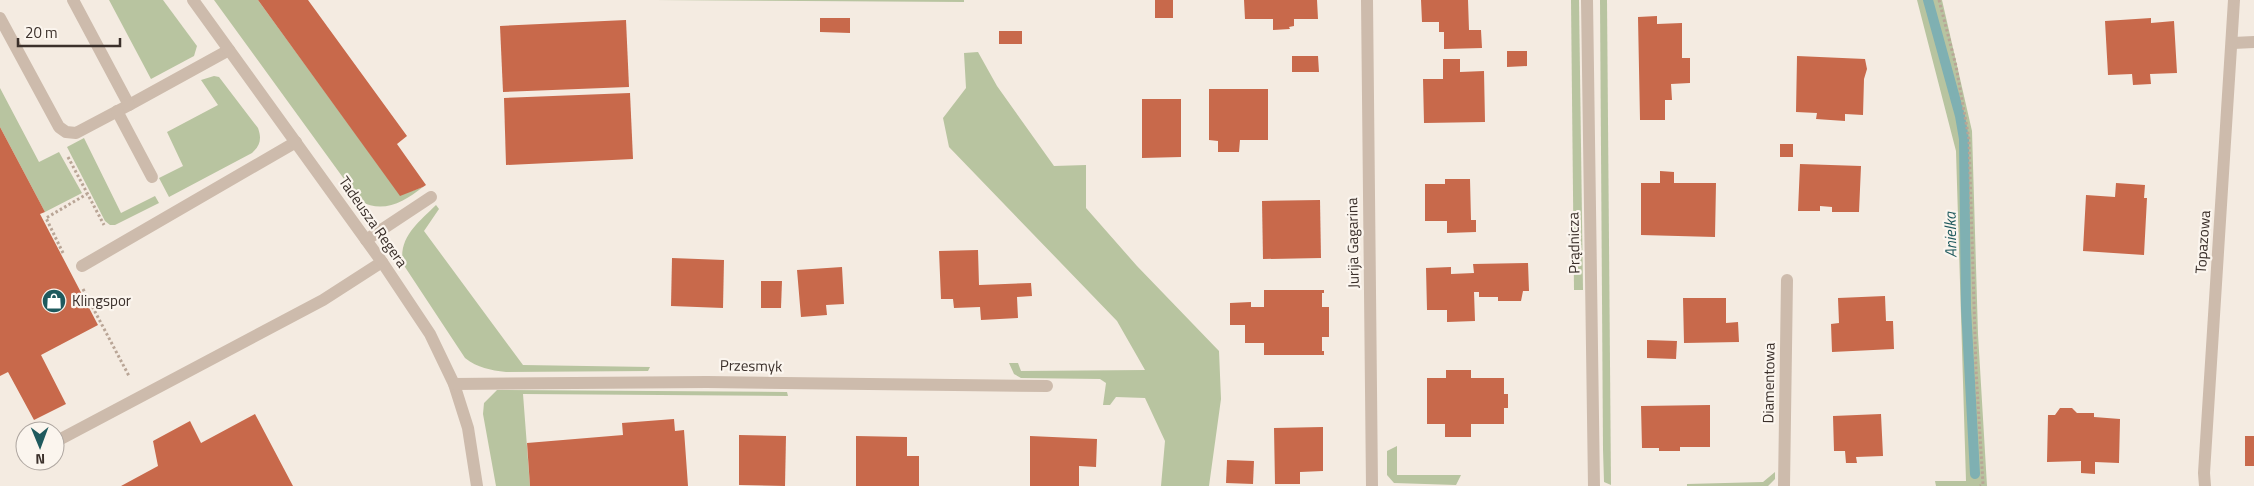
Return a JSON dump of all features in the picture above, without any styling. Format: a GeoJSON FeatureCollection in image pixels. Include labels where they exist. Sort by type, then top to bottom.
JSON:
{"type":"FeatureCollection","features":[{"type":"Feature","properties":{"kind":"street"},"geometry":{"type":"LineString","coordinates":[[73,0],[152,176]]}},
{"type":"Feature","properties":{"kind":"street","name":"Tadeusza Regera"},"geometry":{"type":"LineString","coordinates":[[193,0],[382,262],[430,334],[454,384],[468,428],[477,486]]}},
{"type":"Feature","properties":{"kind":"street","name":"Jurija Gagarina"},"geometry":{"type":"LineString","coordinates":[[1367,0],[1372,486]]}},
{"type":"Feature","properties":{"kind":"street","name":"Prądnicza"},"geometry":{"type":"LineString","coordinates":[[1587,0],[1594,486]]}},
{"type":"Feature","properties":{"kind":"street","name":"Topazowa"},"geometry":{"type":"LineString","coordinates":[[2205,486],[2204,473],[2233,42],[2234,0]]}},
{"type":"Feature","properties":{"kind":"street"},"geometry":{"type":"LineString","coordinates":[[0,18],[59,127],[66,132],[76,133],[229,50]]}},
{"type":"Feature","properties":{"kind":"street"},"geometry":{"type":"LineString","coordinates":[[2233,42],[2254,42]]}},
{"type":"Feature","properties":{"kind":"street"},"geometry":{"type":"LineString","coordinates":[[82,266],[296,142]]}},
{"type":"Feature","properties":{"kind":"street"},"geometry":{"type":"LineString","coordinates":[[366,240],[431,197]]}},
{"type":"Feature","properties":{"kind":"street"},"geometry":{"type":"LineString","coordinates":[[65,437],[323,300],[382,262]]}},
{"type":"Feature","properties":{"kind":"street","name":"Diamentowa"},"geometry":{"type":"LineString","coordinates":[[1784,486],[1787,280]]}},
{"type":"Feature","properties":{"kind":"street","name":"Przesmyk"},"geometry":{"type":"LineString","coordinates":[[454,384],[707,382],[1047,386]]}},
{"type":"Feature","properties":{"kind":"path"},"geometry":{"type":"LineString","coordinates":[[1939,0],[1956,66],[1969,139],[1976,370],[1983,484],[1980,486]]}},
{"type":"Feature","properties":{"kind":"path"},"geometry":{"type":"LineString","coordinates":[[79,179],[116,247]]}},
{"type":"Feature","properties":{"kind":"green space"},"geometry":{"type":"Polygon","coordinates":[[[109,0],[163,0],[197,46],[194,56],[151,79],[109,0]]]}},
{"type":"Feature","properties":{"kind":"green space"},"geometry":{"type":"Polygon","coordinates":[[[214,0],[258,0],[400,195],[423,187],[401,201],[385,206],[369,205],[360,201],[214,0]]]}},
{"type":"Feature","properties":{"kind":"green space"},"geometry":{"type":"Polygon","coordinates":[[[655,0],[964,0],[964,2],[655,0]]]}},
{"type":"Feature","properties":{"kind":"green space"},"geometry":{"type":"Polygon","coordinates":[[[1571,0],[1579,0],[1583,290],[1574,290],[1571,0]]]}},
{"type":"Feature","properties":{"kind":"green space"},"geometry":{"type":"Polygon","coordinates":[[[1600,0],[1607,0],[1611,485],[1604,482],[1603,449],[1600,0]]]}},
{"type":"Feature","properties":{"kind":"green space"},"geometry":{"type":"Polygon","coordinates":[[[1917,0],[1942,0],[1972,131],[1978,334],[1987,486],[1936,486],[1935,481],[1966,481],[1956,151],[1917,0]]]}},
{"type":"Feature","properties":{"kind":"green space"},"geometry":{"type":"Polygon","coordinates":[[[978,52],[997,86],[1054,166],[1086,165],[1086,208],[1137,266],[1219,351],[1221,399],[1209,486],[1161,486],[1165,441],[1145,398],[1116,397],[1110,405],[1103,405],[1106,383],[1100,379],[1021,378],[1014,374],[1009,363],[1018,363],[1021,371],[1145,370],[1117,321],[949,147],[943,118],[966,88],[964,53],[978,52]]]}},
{"type":"Feature","properties":{"kind":"green space"},"geometry":{"type":"Polygon","coordinates":[[[214,76],[219,77],[258,128],[260,139],[257,148],[252,153],[169,197],[159,178],[183,166],[167,132],[218,105],[201,80],[214,76]]]}},
{"type":"Feature","properties":{"kind":"green space"},"geometry":{"type":"Polygon","coordinates":[[[0,88],[39,162],[59,152],[82,193],[45,212],[0,127],[0,88]]]}},
{"type":"Feature","properties":{"kind":"green space"},"geometry":{"type":"Polygon","coordinates":[[[84,138],[121,213],[155,196],[159,203],[115,225],[110,225],[105,221],[67,147],[84,138]]]}},
{"type":"Feature","properties":{"kind":"green space"},"geometry":{"type":"Polygon","coordinates":[[[436,205],[439,209],[424,231],[523,365],[650,367],[648,371],[506,372],[484,368],[465,358],[403,264],[402,254],[407,238],[417,224],[436,205]]]}},
{"type":"Feature","properties":{"kind":"green space"},"geometry":{"type":"Polygon","coordinates":[[[497,390],[787,392],[788,396],[523,394],[530,486],[496,486],[483,414],[484,403],[497,390]]]}},
{"type":"Feature","properties":{"kind":"green space"},"geometry":{"type":"Polygon","coordinates":[[[1397,446],[1397,475],[1461,475],[1456,485],[1394,483],[1387,475],[1387,451],[1397,446]]]}},
{"type":"Feature","properties":{"kind":"green space"},"geometry":{"type":"Polygon","coordinates":[[[1775,472],[1775,479],[1768,486],[1687,486],[1687,484],[1763,482],[1775,472]]]}},
{"type":"Feature","properties":{"kind":"building"},"geometry":{"type":"Polygon","coordinates":[[[258,0],[308,0],[407,136],[397,144],[426,185],[400,196],[258,0]]]}},
{"type":"Feature","properties":{"kind":"building"},"geometry":{"type":"Polygon","coordinates":[[[1155,0],[1173,0],[1173,18],[1155,18],[1155,0]]]}},
{"type":"Feature","properties":{"kind":"building"},"geometry":{"type":"Polygon","coordinates":[[[1244,0],[1317,0],[1318,19],[1294,19],[1294,26],[1289,27],[1290,29],[1273,30],[1273,19],[1245,19],[1244,0]]]}},
{"type":"Feature","properties":{"kind":"building"},"geometry":{"type":"Polygon","coordinates":[[[1421,0],[1468,0],[1469,30],[1481,30],[1482,48],[1444,49],[1444,32],[1439,32],[1439,22],[1422,22],[1421,0]]]}},
{"type":"Feature","properties":{"kind":"building"},"geometry":{"type":"Polygon","coordinates":[[[1657,16],[1657,24],[1682,23],[1682,58],[1690,58],[1690,83],[1671,84],[1672,100],[1665,100],[1665,120],[1640,120],[1638,17],[1657,16]]]}},
{"type":"Feature","properties":{"kind":"building"},"geometry":{"type":"Polygon","coordinates":[[[820,18],[850,18],[850,33],[820,32],[820,18]]]}},
{"type":"Feature","properties":{"kind":"building"},"geometry":{"type":"Polygon","coordinates":[[[2151,18],[2151,23],[2174,21],[2177,73],[2150,74],[2151,84],[2133,85],[2132,74],[2108,75],[2105,21],[2151,18]]]}},
{"type":"Feature","properties":{"kind":"building"},"geometry":{"type":"Polygon","coordinates":[[[626,20],[629,87],[503,92],[500,26],[626,20]]]}},
{"type":"Feature","properties":{"kind":"building"},"geometry":{"type":"Polygon","coordinates":[[[999,31],[1022,31],[1022,44],[999,44],[999,31]]]}},
{"type":"Feature","properties":{"kind":"building"},"geometry":{"type":"Polygon","coordinates":[[[1507,51],[1527,51],[1527,66],[1507,67],[1507,51]]]}},
{"type":"Feature","properties":{"kind":"building"},"geometry":{"type":"Polygon","coordinates":[[[1292,56],[1318,56],[1319,72],[1292,72],[1292,56]]]}},
{"type":"Feature","properties":{"kind":"building"},"geometry":{"type":"Polygon","coordinates":[[[1797,56],[1865,59],[1867,69],[1864,79],[1863,115],[1845,114],[1845,121],[1816,119],[1817,113],[1796,112],[1797,56]]]}},
{"type":"Feature","properties":{"kind":"building"},"geometry":{"type":"Polygon","coordinates":[[[1443,59],[1460,59],[1460,72],[1484,71],[1485,122],[1424,123],[1423,79],[1443,79],[1443,59]]]}},
{"type":"Feature","properties":{"kind":"building"},"geometry":{"type":"Polygon","coordinates":[[[1209,89],[1268,89],[1268,140],[1240,140],[1239,152],[1218,152],[1218,141],[1209,140],[1209,89]]]}},
{"type":"Feature","properties":{"kind":"building"},"geometry":{"type":"Polygon","coordinates":[[[630,93],[633,159],[506,165],[504,98],[630,93]]]}},
{"type":"Feature","properties":{"kind":"building"},"geometry":{"type":"Polygon","coordinates":[[[1142,99],[1181,99],[1181,157],[1142,158],[1142,99]]]}},
{"type":"Feature","properties":{"kind":"building"},"geometry":{"type":"Polygon","coordinates":[[[0,127],[45,212],[40,214],[98,325],[41,355],[66,404],[34,420],[8,372],[0,376],[0,127]]]}},
{"type":"Feature","properties":{"kind":"building"},"geometry":{"type":"Polygon","coordinates":[[[1780,144],[1793,144],[1793,157],[1780,157],[1780,144]]]}},
{"type":"Feature","properties":{"kind":"building"},"geometry":{"type":"Polygon","coordinates":[[[1800,164],[1861,166],[1859,212],[1832,212],[1832,207],[1820,206],[1820,211],[1798,211],[1800,164]]]}},
{"type":"Feature","properties":{"kind":"building"},"geometry":{"type":"Polygon","coordinates":[[[1660,171],[1674,172],[1674,183],[1716,183],[1715,237],[1641,235],[1641,183],[1660,183],[1660,171]]]}},
{"type":"Feature","properties":{"kind":"building"},"geometry":{"type":"Polygon","coordinates":[[[1445,179],[1470,179],[1471,220],[1476,220],[1476,232],[1447,233],[1447,221],[1425,221],[1425,184],[1445,184],[1445,179]]]}},
{"type":"Feature","properties":{"kind":"building"},"geometry":{"type":"Polygon","coordinates":[[[2116,183],[2145,185],[2144,198],[2147,198],[2144,255],[2083,251],[2086,195],[2115,197],[2116,183]]]}},
{"type":"Feature","properties":{"kind":"building"},"geometry":{"type":"Polygon","coordinates":[[[1320,200],[1321,258],[1263,259],[1262,201],[1320,200]]]}},
{"type":"Feature","properties":{"kind":"building"},"geometry":{"type":"Polygon","coordinates":[[[978,250],[979,285],[1031,283],[1032,296],[1017,297],[1018,318],[981,320],[980,307],[954,308],[953,299],[941,299],[939,251],[978,250]]]}},
{"type":"Feature","properties":{"kind":"building"},"geometry":{"type":"Polygon","coordinates":[[[672,258],[724,260],[723,308],[671,306],[672,258]]]}},
{"type":"Feature","properties":{"kind":"building"},"geometry":{"type":"Polygon","coordinates":[[[1528,263],[1529,291],[1523,291],[1521,301],[1498,301],[1498,297],[1479,297],[1479,292],[1474,292],[1475,321],[1447,322],[1447,310],[1427,310],[1426,268],[1451,267],[1451,274],[1474,273],[1473,264],[1528,263]]]}},
{"type":"Feature","properties":{"kind":"building"},"geometry":{"type":"Polygon","coordinates":[[[842,267],[844,304],[826,305],[827,315],[801,317],[797,270],[842,267]]]}},
{"type":"Feature","properties":{"kind":"building"},"geometry":{"type":"Polygon","coordinates":[[[761,281],[782,281],[781,308],[761,308],[761,281]]]}},
{"type":"Feature","properties":{"kind":"building"},"geometry":{"type":"Polygon","coordinates":[[[1264,290],[1324,290],[1324,293],[1322,293],[1322,307],[1329,307],[1329,337],[1322,337],[1322,351],[1324,351],[1324,355],[1264,355],[1264,343],[1245,343],[1245,325],[1230,325],[1230,303],[1251,302],[1251,307],[1264,307],[1264,290]]]}},
{"type":"Feature","properties":{"kind":"building"},"geometry":{"type":"Polygon","coordinates":[[[1885,296],[1886,321],[1893,321],[1894,349],[1832,352],[1831,324],[1839,323],[1838,298],[1885,296]]]}},
{"type":"Feature","properties":{"kind":"building"},"geometry":{"type":"Polygon","coordinates":[[[1683,298],[1726,298],[1726,323],[1738,322],[1739,342],[1684,343],[1683,298]]]}},
{"type":"Feature","properties":{"kind":"building"},"geometry":{"type":"Polygon","coordinates":[[[1647,340],[1677,341],[1676,359],[1647,358],[1647,340]]]}},
{"type":"Feature","properties":{"kind":"building"},"geometry":{"type":"Polygon","coordinates":[[[1446,370],[1471,370],[1471,378],[1504,378],[1504,394],[1508,394],[1508,408],[1504,408],[1504,424],[1471,424],[1471,437],[1445,437],[1445,424],[1427,424],[1427,378],[1446,378],[1446,370]]]}},
{"type":"Feature","properties":{"kind":"building"},"geometry":{"type":"Polygon","coordinates":[[[1710,405],[1710,447],[1680,447],[1680,451],[1659,451],[1659,448],[1642,448],[1641,406],[1710,405]]]}},
{"type":"Feature","properties":{"kind":"building"},"geometry":{"type":"Polygon","coordinates":[[[2060,408],[2072,408],[2077,413],[2094,413],[2094,417],[2120,419],[2119,463],[2095,462],[2095,474],[2081,473],[2081,461],[2047,462],[2048,415],[2055,415],[2060,408]]]}},
{"type":"Feature","properties":{"kind":"building"},"geometry":{"type":"Polygon","coordinates":[[[255,414],[293,486],[121,486],[158,466],[153,441],[190,421],[201,443],[255,414]]]}},
{"type":"Feature","properties":{"kind":"building"},"geometry":{"type":"Polygon","coordinates":[[[1881,414],[1883,456],[1856,457],[1857,463],[1846,463],[1845,451],[1834,451],[1833,416],[1881,414]]]}},
{"type":"Feature","properties":{"kind":"building"},"geometry":{"type":"Polygon","coordinates":[[[674,419],[675,431],[684,430],[688,486],[530,486],[527,443],[623,435],[622,423],[674,419]]]}},
{"type":"Feature","properties":{"kind":"building"},"geometry":{"type":"Polygon","coordinates":[[[1323,427],[1323,471],[1300,472],[1300,484],[1275,484],[1274,428],[1323,427]]]}},
{"type":"Feature","properties":{"kind":"building"},"geometry":{"type":"Polygon","coordinates":[[[739,435],[786,436],[785,486],[739,485],[739,435]]]}},
{"type":"Feature","properties":{"kind":"building"},"geometry":{"type":"Polygon","coordinates":[[[856,436],[907,437],[907,456],[919,456],[919,486],[856,486],[856,436]]]}},
{"type":"Feature","properties":{"kind":"building"},"geometry":{"type":"Polygon","coordinates":[[[1030,436],[1097,439],[1096,467],[1079,466],[1079,486],[1030,486],[1030,436]]]}},
{"type":"Feature","properties":{"kind":"building"},"geometry":{"type":"Polygon","coordinates":[[[2245,436],[2254,436],[2254,466],[2245,466],[2245,436]]]}},
{"type":"Feature","properties":{"kind":"building"},"geometry":{"type":"Polygon","coordinates":[[[1227,460],[1254,461],[1253,484],[1226,483],[1227,460]]]}},
{"type":"Feature","properties":{"kind":"waterway","name":"Anielka"},"geometry":{"type":"LineString","coordinates":[[1928,0],[1960,116],[1964,139],[1966,308],[1975,474]]}},
{"type":"Feature","properties":{"kind":"place","name":"Klingspor"},"geometry":{"type":"Point","coordinates":[54,301]}}]}
